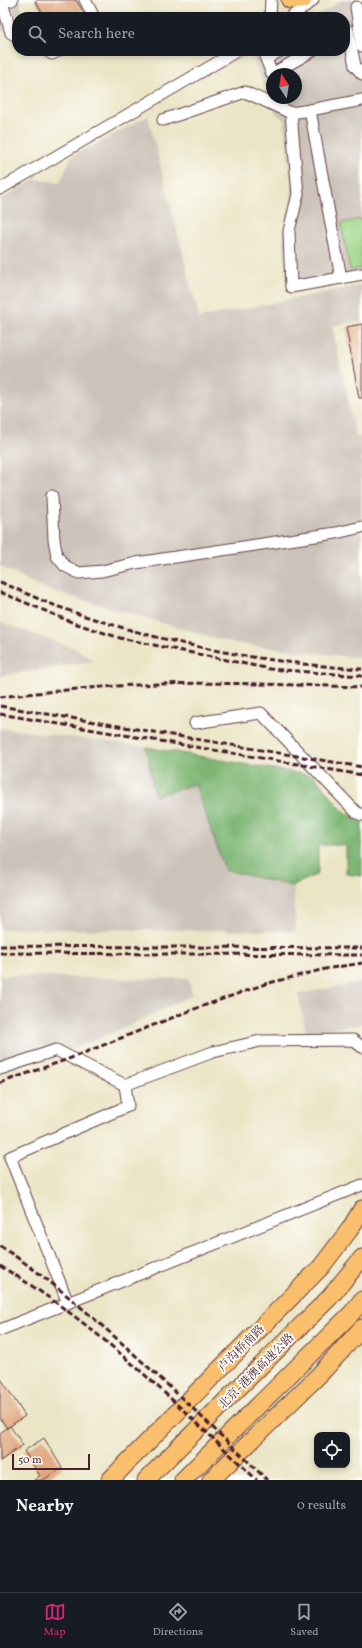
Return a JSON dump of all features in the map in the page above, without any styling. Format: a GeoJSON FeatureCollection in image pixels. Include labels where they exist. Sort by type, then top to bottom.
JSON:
{"type":"FeatureCollection","features":[{"type":"Feature","properties":{"kind":"highway"},"geometry":{"type":"LineString","coordinates":[[290,0],[303,0]]}},
{"type":"Feature","properties":{"kind":"highway","name":"卢沟桥南路"},"geometry":{"type":"LineString","coordinates":[[110,1480],[321,1267],[362,1209]]}},
{"type":"Feature","properties":{"kind":"highway","name":"北京-港澳高速公路"},"geometry":{"type":"LineString","coordinates":[[146,1480],[330,1297],[362,1258]]}},
{"type":"Feature","properties":{"kind":"highway"},"geometry":{"type":"LineString","coordinates":[[183,1480],[351,1314],[362,1300]]}},
{"type":"Feature","properties":{"kind":"highway"},"geometry":{"type":"LineString","coordinates":[[211,1480],[320,1374],[362,1328]]}},
{"type":"Feature","properties":{"kind":"street"},"geometry":{"type":"LineString","coordinates":[[85,0],[91,12]]}},
{"type":"Feature","properties":{"kind":"street"},"geometry":{"type":"LineString","coordinates":[[270,12],[271,0]]}},
{"type":"Feature","properties":{"kind":"street"},"geometry":{"type":"LineString","coordinates":[[297,12],[313,0]]}},
{"type":"Feature","properties":{"kind":"street"},"geometry":{"type":"LineString","coordinates":[[5,2],[12,34]]}},
{"type":"Feature","properties":{"kind":"street"},"geometry":{"type":"LineString","coordinates":[[356,7],[362,46]]}},
{"type":"Feature","properties":{"kind":"street"},"geometry":{"type":"LineString","coordinates":[[350,40],[355,66],[362,74]]}},
{"type":"Feature","properties":{"kind":"street"},"geometry":{"type":"LineString","coordinates":[[0,189],[228,56]]}},
{"type":"Feature","properties":{"kind":"street"},"geometry":{"type":"LineString","coordinates":[[270,68],[266,59],[271,56]]}},
{"type":"Feature","properties":{"kind":"street"},"geometry":{"type":"LineString","coordinates":[[282,68],[303,56]]}},
{"type":"Feature","properties":{"kind":"street"},"geometry":{"type":"LineString","coordinates":[[163,120],[245,92],[291,113],[362,100]]}},
{"type":"Feature","properties":{"kind":"street"},"geometry":{"type":"LineString","coordinates":[[310,110],[341,278]]}},
{"type":"Feature","properties":{"kind":"street"},"geometry":{"type":"LineString","coordinates":[[291,113],[298,194],[289,231],[291,287],[362,274]]}},
{"type":"Feature","properties":{"kind":"street"},"geometry":{"type":"LineString","coordinates":[[52,496],[54,540],[57,556],[66,566],[79,572],[102,571],[136,562],[336,533],[362,527]]}},
{"type":"Feature","properties":{"kind":"street"},"geometry":{"type":"LineString","coordinates":[[195,723],[261,713],[356,812],[362,815]]}},
{"type":"Feature","properties":{"kind":"street"},"geometry":{"type":"LineString","coordinates":[[0,1069],[56,1050],[125,1085],[213,1052],[260,1041],[353,1040],[362,1047]]}},
{"type":"Feature","properties":{"kind":"street"},"geometry":{"type":"LineString","coordinates":[[68,1303],[10,1157],[128,1106],[125,1085]]}},
{"type":"Feature","properties":{"kind":"street"},"geometry":{"type":"LineString","coordinates":[[0,1330],[362,1185]]}},
{"type":"Feature","properties":{"kind":"shaded area"},"geometry":{"type":"Polygon","coordinates":[[[0,0],[20,0],[22,12],[12,12],[12,28],[0,31],[0,0]]]}},
{"type":"Feature","properties":{"kind":"shaded area"},"geometry":{"type":"Polygon","coordinates":[[[342,0],[362,0],[362,277],[286,286],[283,231],[291,202],[292,189],[284,120],[276,113],[272,104],[302,104],[302,68],[266,68],[266,89],[252,56],[350,56],[350,12],[323,12],[342,0]]]}},
{"type":"Feature","properties":{"kind":"shaded area"},"geometry":{"type":"Polygon","coordinates":[[[148,116],[199,318],[362,285],[362,321],[332,326],[356,437],[362,437],[361,658],[231,643],[42,588],[0,566],[0,200],[35,179],[60,183],[71,157],[148,116]]]}},
{"type":"Feature","properties":{"kind":"shaded area"},"geometry":{"type":"Polygon","coordinates":[[[0,622],[76,649],[94,661],[0,676],[0,622]]]}},
{"type":"Feature","properties":{"kind":"shaded area"},"geometry":{"type":"Polygon","coordinates":[[[0,728],[146,747],[155,796],[195,784],[225,870],[293,886],[296,931],[0,929],[0,728]]]}},
{"type":"Feature","properties":{"kind":"shaded area"},"geometry":{"type":"Polygon","coordinates":[[[0,975],[129,979],[188,978],[192,995],[124,1028],[85,1044],[0,1073],[0,975]]]}},
{"type":"Feature","properties":{"kind":"shaded area"},"geometry":{"type":"Polygon","coordinates":[[[362,982],[362,1024],[306,1032],[298,994],[362,982]]]}},
{"type":"Feature","properties":{"kind":"green space"},"geometry":{"type":"Polygon","coordinates":[[[362,219],[362,268],[350,270],[341,223],[362,219]]]}},
{"type":"Feature","properties":{"kind":"green space"},"geometry":{"type":"Polygon","coordinates":[[[146,747],[314,776],[342,810],[362,822],[362,876],[346,874],[346,845],[318,845],[318,874],[292,886],[225,870],[195,784],[155,796],[146,747]]]}},
{"type":"Feature","properties":{"kind":"building"},"geometry":{"type":"Polygon","coordinates":[[[76,0],[83,12],[42,12],[35,1],[76,0]]]}},
{"type":"Feature","properties":{"kind":"building"},"geometry":{"type":"Polygon","coordinates":[[[362,324],[362,398],[359,398],[346,327],[362,324]]]}},
{"type":"Feature","properties":{"kind":"building"},"geometry":{"type":"Polygon","coordinates":[[[0,1377],[25,1416],[7,1428],[0,1418],[0,1377]]]}},
{"type":"Feature","properties":{"kind":"building"},"geometry":{"type":"Polygon","coordinates":[[[10,1426],[23,1445],[0,1461],[0,1433],[10,1426]]]}},
{"type":"Feature","properties":{"kind":"building"},"geometry":{"type":"Polygon","coordinates":[[[44,1438],[62,1468],[43,1480],[34,1480],[40,1476],[24,1451],[44,1438]]]}},
{"type":"Feature","properties":{"kind":"railway"},"geometry":{"type":"LineString","coordinates":[[0,582],[59,607],[133,631],[170,640],[208,649],[285,662],[362,669]]}},
{"type":"Feature","properties":{"kind":"railway"},"geometry":{"type":"LineString","coordinates":[[0,592],[74,623],[120,638],[270,669],[362,676]]}},
{"type":"Feature","properties":{"kind":"railway"},"geometry":{"type":"LineString","coordinates":[[0,697],[85,688],[193,683],[362,687]]}},
{"type":"Feature","properties":{"kind":"railway"},"geometry":{"type":"LineString","coordinates":[[0,706],[362,767]]}},
{"type":"Feature","properties":{"kind":"railway"},"geometry":{"type":"LineString","coordinates":[[0,714],[362,775]]}},
{"type":"Feature","properties":{"kind":"railway"},"geometry":{"type":"LineString","coordinates":[[0,946],[362,948]]}},
{"type":"Feature","properties":{"kind":"railway"},"geometry":{"type":"LineString","coordinates":[[0,953],[362,955]]}},
{"type":"Feature","properties":{"kind":"railway"},"geometry":{"type":"LineString","coordinates":[[0,1083],[71,1058],[189,1011],[265,984],[325,969],[362,963]]}},
{"type":"Feature","properties":{"kind":"railway"},"geometry":{"type":"LineString","coordinates":[[0,1246],[49,1281],[96,1320],[180,1396],[267,1480]]}},
{"type":"Feature","properties":{"kind":"railway"},"geometry":{"type":"LineString","coordinates":[[0,1266],[36,1288],[102,1338],[165,1393],[257,1480]]}}]}
